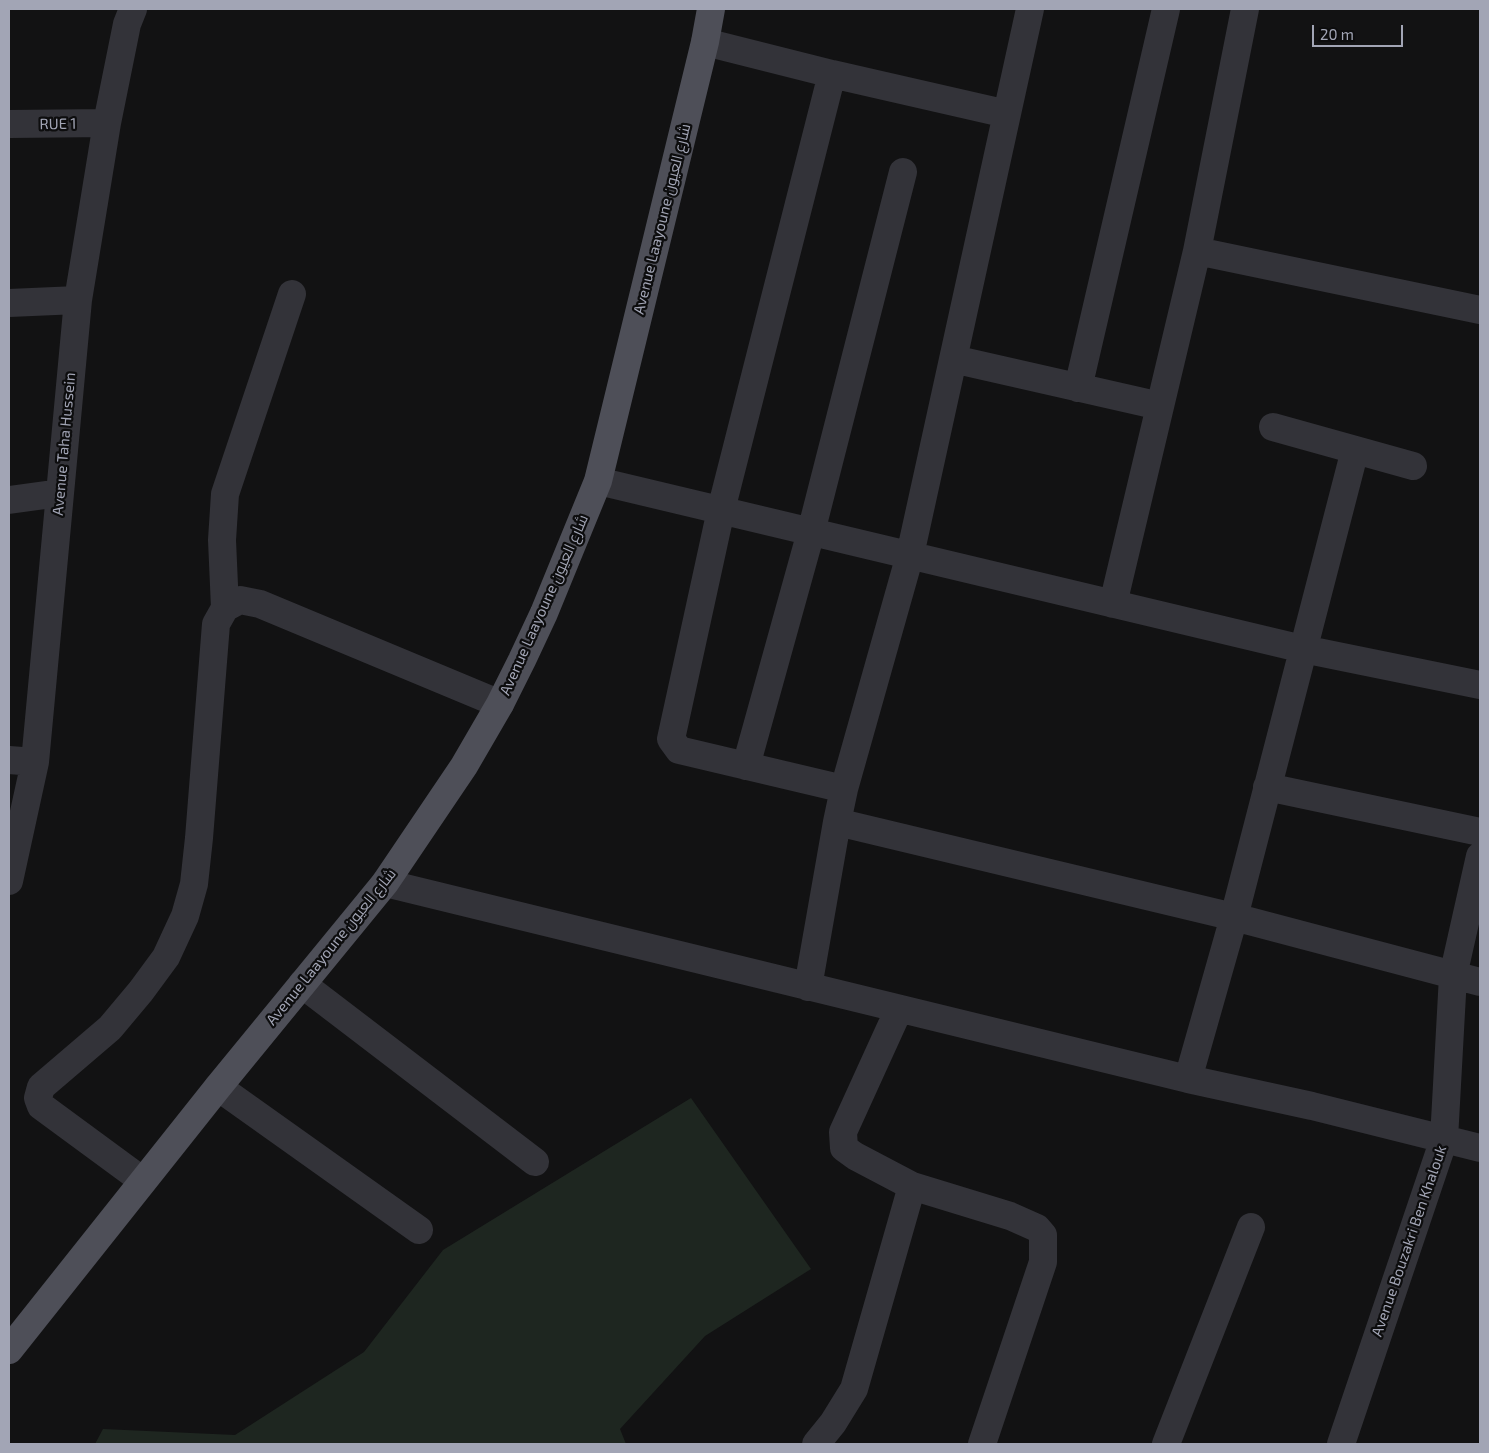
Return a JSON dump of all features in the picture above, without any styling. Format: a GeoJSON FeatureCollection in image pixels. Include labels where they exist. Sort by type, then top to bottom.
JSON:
{"type":"FeatureCollection","features":[{"type":"Feature","properties":{"kind":"main road","name":"Avenue Laayoune شارع العيون"},"geometry":{"type":"LineString","coordinates":[[9,1350],[218,1087],[385,883],[464,766],[500,704],[540,621],[598,480],[705,42],[711,9]]}},
{"type":"Feature","properties":{"kind":"street","name":"Avenue Taha Hussein"},"geometry":{"type":"LineString","coordinates":[[9,881],[22,761],[60,493],[78,300],[107,123],[126,24],[134,9]]}},
{"type":"Feature","properties":{"kind":"street"},"geometry":{"type":"LineString","coordinates":[[808,987],[844,789],[910,555],[1030,9]]}},
{"type":"Feature","properties":{"kind":"street"},"geometry":{"type":"LineString","coordinates":[[1078,388],[1166,9]]}},
{"type":"Feature","properties":{"kind":"street"},"geometry":{"type":"LineString","coordinates":[[1113,604],[1197,251],[1245,9]]}},
{"type":"Feature","properties":{"kind":"street"},"geometry":{"type":"LineString","coordinates":[[705,42],[832,74],[1007,114]]}},
{"type":"Feature","properties":{"kind":"street"},"geometry":{"type":"LineString","coordinates":[[832,74],[721,510],[671,739],[678,750],[844,789]]}},
{"type":"Feature","properties":{"kind":"street","name":"RUE 1"},"geometry":{"type":"LineString","coordinates":[[9,124],[107,123]]}},
{"type":"Feature","properties":{"kind":"street"},"geometry":{"type":"LineString","coordinates":[[746,766],[811,532],[902,172]]}},
{"type":"Feature","properties":{"kind":"street"},"geometry":{"type":"LineString","coordinates":[[1197,251],[1480,310]]}},
{"type":"Feature","properties":{"kind":"street"},"geometry":{"type":"LineString","coordinates":[[144,1180],[41,1106],[38,1098],[40,1087],[110,1028],[141,992],[166,956],[185,916],[194,884],[199,838],[216,624],[225,608],[222,540],[225,494],[292,294]]}},
{"type":"Feature","properties":{"kind":"street"},"geometry":{"type":"LineString","coordinates":[[9,303],[78,300]]}},
{"type":"Feature","properties":{"kind":"street"},"geometry":{"type":"LineString","coordinates":[[953,359],[1160,406]]}},
{"type":"Feature","properties":{"kind":"street"},"geometry":{"type":"LineString","coordinates":[[1273,427],[1413,466]]}},
{"type":"Feature","properties":{"kind":"street"},"geometry":{"type":"LineString","coordinates":[[1188,1079],[1234,917],[1355,450]]}},
{"type":"Feature","properties":{"kind":"street"},"geometry":{"type":"LineString","coordinates":[[598,480],[1303,650],[1480,685]]}},
{"type":"Feature","properties":{"kind":"street"},"geometry":{"type":"LineString","coordinates":[[9,500],[60,493]]}},
{"type":"Feature","properties":{"kind":"street"},"geometry":{"type":"LineString","coordinates":[[225,608],[240,600],[260,604],[500,704]]}},
{"type":"Feature","properties":{"kind":"street"},"geometry":{"type":"LineString","coordinates":[[1268,787],[1480,832]]}},
{"type":"Feature","properties":{"kind":"street"},"geometry":{"type":"LineString","coordinates":[[837,822],[1234,917],[1480,982]]}},
{"type":"Feature","properties":{"kind":"street","name":"Avenue Bouzakri Ben Khalouk"},"geometry":{"type":"LineString","coordinates":[[1341,1444],[1444,1139],[1453,976],[1480,856]]}},
{"type":"Feature","properties":{"kind":"street"},"geometry":{"type":"LineString","coordinates":[[385,883],[1188,1079],[1312,1106],[1480,1148]]}},
{"type":"Feature","properties":{"kind":"street"},"geometry":{"type":"LineString","coordinates":[[302,984],[535,1162]]}},
{"type":"Feature","properties":{"kind":"street"},"geometry":{"type":"LineString","coordinates":[[899,1009],[843,1132],[844,1148],[912,1186],[1010,1216],[1037,1228],[1043,1235],[1043,1262],[982,1444]]}},
{"type":"Feature","properties":{"kind":"street"},"geometry":{"type":"LineString","coordinates":[[218,1087],[419,1230]]}},
{"type":"Feature","properties":{"kind":"street"},"geometry":{"type":"LineString","coordinates":[[816,1444],[854,1389],[912,1186]]}},
{"type":"Feature","properties":{"kind":"street"},"geometry":{"type":"LineString","coordinates":[[1166,1444],[1251,1226]]}},
{"type":"Feature","properties":{"kind":"shaded area"},"geometry":{"type":"Polygon","coordinates":[[[691,1098],[811,1269],[705,1336],[620,1429],[626,1444],[95,1444],[103,1429],[235,1435],[364,1352],[443,1250],[691,1098]]]}}]}
